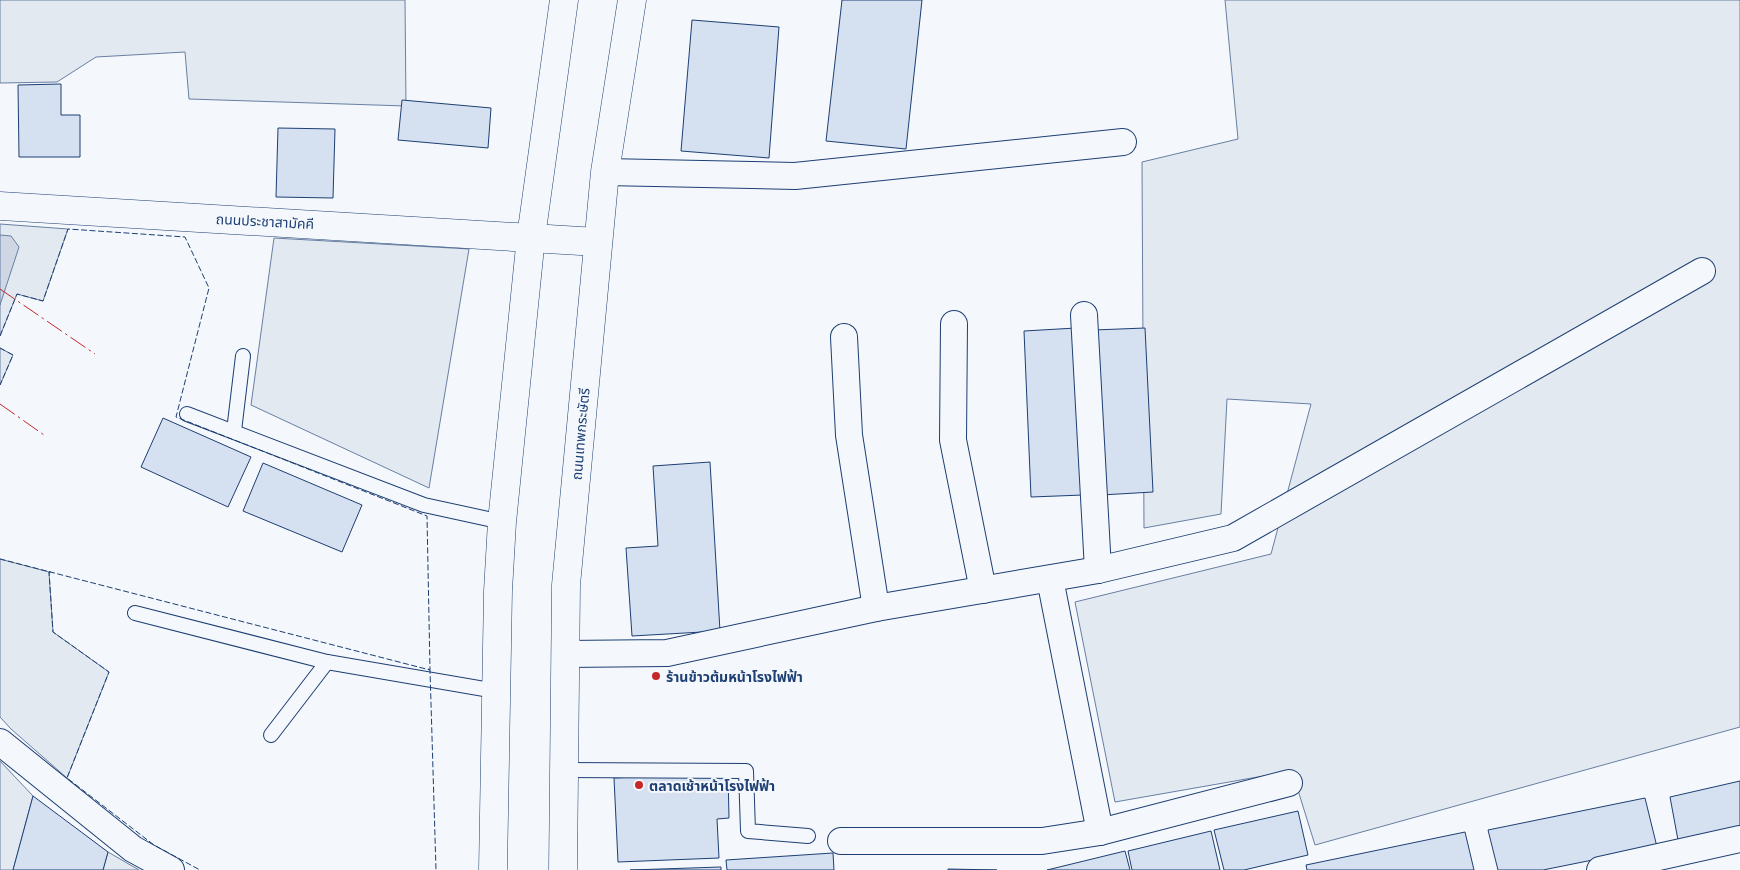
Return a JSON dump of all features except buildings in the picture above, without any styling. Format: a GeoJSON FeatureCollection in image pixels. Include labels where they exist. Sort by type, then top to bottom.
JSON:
{"type":"FeatureCollection","features":[{"type":"Feature","properties":{"kind":"main road"},"geometry":{"type":"LineString","coordinates":[[493,870],[498,591],[502,522],[530,237],[564,0]]}},
{"type":"Feature","properties":{"kind":"main road","name":"ถนนเทพกระษัตรี"},"geometry":{"type":"LineString","coordinates":[[563,870],[566,585],[597,242],[605,172],[632,0]]}},
{"type":"Feature","properties":{"kind":"main road","name":"ถนนประชาสามัคคี"},"geometry":{"type":"LineString","coordinates":[[0,206],[597,242]]}},
{"type":"Feature","properties":{"kind":"street"},"geometry":{"type":"LineString","coordinates":[[605,172],[795,176],[1123,142]]}},
{"type":"Feature","properties":{"kind":"street"},"geometry":{"type":"LineString","coordinates":[[565,654],[668,653],[876,608],[1098,570],[1233,538],[1702,271]]}},
{"type":"Feature","properties":{"kind":"street"},"geometry":{"type":"LineString","coordinates":[[1084,315],[1098,570]]}},
{"type":"Feature","properties":{"kind":"street"},"geometry":{"type":"LineString","coordinates":[[954,324],[953,440],[983,590]]}},
{"type":"Feature","properties":{"kind":"street"},"geometry":{"type":"LineString","coordinates":[[844,337],[849,435],[876,608]]}},
{"type":"Feature","properties":{"kind":"street"},"geometry":{"type":"LineString","coordinates":[[1050,579],[1100,832]]}},
{"type":"Feature","properties":{"kind":"street"},"geometry":{"type":"LineString","coordinates":[[0,742],[133,849],[171,870]]}},
{"type":"Feature","properties":{"kind":"street"},"geometry":{"type":"LineString","coordinates":[[841,841],[1042,842],[1100,832],[1289,783]]}},
{"type":"Feature","properties":{"kind":"street"},"geometry":{"type":"LineString","coordinates":[[1600,870],[1740,839]]}},
{"type":"Feature","properties":{"kind":"lane"},"geometry":{"type":"LineString","coordinates":[[234,431],[243,356]]}},
{"type":"Feature","properties":{"kind":"lane"},"geometry":{"type":"LineString","coordinates":[[187,414],[424,505],[502,522]]}},
{"type":"Feature","properties":{"kind":"lane"},"geometry":{"type":"LineString","coordinates":[[134,613],[327,662],[496,691]]}},
{"type":"Feature","properties":{"kind":"lane"},"geometry":{"type":"LineString","coordinates":[[271,735],[327,662]]}},
{"type":"Feature","properties":{"kind":"lane"},"geometry":{"type":"LineString","coordinates":[[564,770],[746,771],[748,831],[808,836]]}},
{"type":"Feature","properties":{"kind":"shaded area"},"geometry":{"type":"Polygon","coordinates":[[[0,0],[405,0],[406,106],[189,99],[185,52],[96,57],[57,82],[0,83],[0,0]]]}},
{"type":"Feature","properties":{"kind":"shaded area"},"geometry":{"type":"Polygon","coordinates":[[[1225,0],[1740,0],[1740,727],[1315,845],[1292,771],[1115,802],[1075,602],[1271,554],[1311,404],[1227,399],[1221,514],[1144,528],[1142,162],[1238,139],[1225,0]]]}},
{"type":"Feature","properties":{"kind":"shaded area"},"geometry":{"type":"Polygon","coordinates":[[[0,224],[68,229],[43,301],[17,294],[0,336],[0,224]]]}},
{"type":"Feature","properties":{"kind":"shaded area"},"geometry":{"type":"Polygon","coordinates":[[[0,235],[11,236],[19,247],[0,305],[0,235]]]}},
{"type":"Feature","properties":{"kind":"shaded area"},"geometry":{"type":"Polygon","coordinates":[[[274,238],[469,249],[429,488],[251,405],[274,238]]]}},
{"type":"Feature","properties":{"kind":"shaded area"},"geometry":{"type":"Polygon","coordinates":[[[0,348],[13,355],[0,385],[0,348]]]}},
{"type":"Feature","properties":{"kind":"shaded area"},"geometry":{"type":"Polygon","coordinates":[[[0,559],[49,572],[53,632],[109,672],[67,778],[0,717],[0,559]]]}},
{"type":"Feature","properties":{"kind":"shaded area"},"geometry":{"type":"Polygon","coordinates":[[[0,761],[33,796],[13,870],[0,870],[0,761]]]}},
{"type":"Feature","properties":{"kind":"shaded area"},"geometry":{"type":"Polygon","coordinates":[[[108,852],[139,870],[103,870],[108,852]]]}},
{"type":"Feature","properties":{"kind":"fence"},"geometry":{"type":"LineString","coordinates":[[0,336],[17,294],[43,301],[68,229],[185,237],[209,288],[176,417],[427,516],[430,670],[0,559]]}},
{"type":"Feature","properties":{"kind":"fence"},"geometry":{"type":"LineString","coordinates":[[0,348],[13,355],[0,385]]}},
{"type":"Feature","properties":{"kind":"fence"},"geometry":{"type":"LineString","coordinates":[[51,572],[49,572],[53,632],[109,672],[67,778],[154,845],[200,870]]}},
{"type":"Feature","properties":{"kind":"fence"},"geometry":{"type":"LineString","coordinates":[[428,669],[430,670],[436,870]]}},
{"type":"Feature","properties":{"kind":"power"},"geometry":{"type":"LineString","coordinates":[[0,289],[95,354]]}},
{"type":"Feature","properties":{"kind":"power"},"geometry":{"type":"LineString","coordinates":[[0,404],[44,435]]}},
{"type":"Feature","properties":{"kind":"place","name":"ร้านข้าวต้มหน้าโรงไฟฟ้า"},"geometry":{"type":"Point","coordinates":[656,676]}},
{"type":"Feature","properties":{"kind":"place","name":"ตลาดเช้าหน้าโรงไฟฟ้า"},"geometry":{"type":"Point","coordinates":[639,785]}}]}
